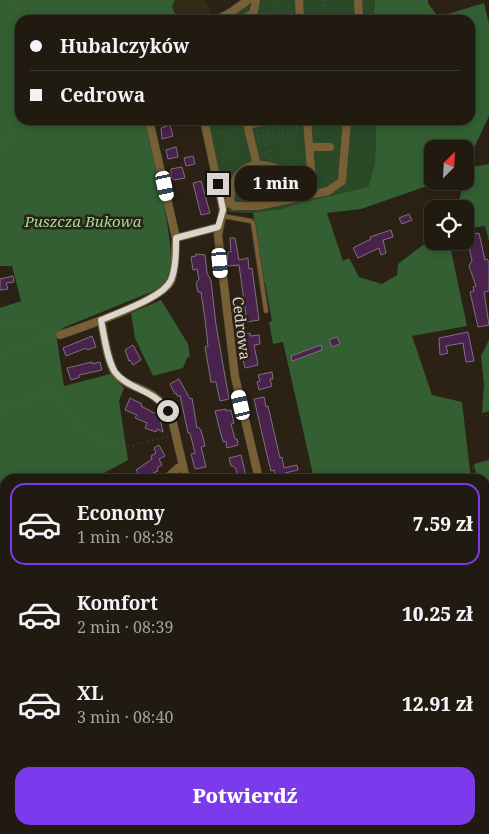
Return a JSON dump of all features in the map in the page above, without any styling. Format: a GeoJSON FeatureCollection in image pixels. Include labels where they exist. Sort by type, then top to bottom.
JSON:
{"type":"FeatureCollection","features":[{"type":"Feature","properties":{"kind":"street"},"geometry":{"type":"LineString","coordinates":[[358,0],[359,15]]}},
{"type":"Feature","properties":{"kind":"street"},"geometry":{"type":"LineString","coordinates":[[226,15],[233,11],[253,8]]}},
{"type":"Feature","properties":{"kind":"street"},"geometry":{"type":"LineString","coordinates":[[60,335],[149,299],[166,286],[171,279],[174,268],[176,238],[150,125]]}},
{"type":"Feature","properties":{"kind":"street","name":"Cedrowa"},"geometry":{"type":"LineString","coordinates":[[205,125],[224,204],[218,227],[218,235],[235,377],[258,474]]}},
{"type":"Feature","properties":{"kind":"street"},"geometry":{"type":"LineString","coordinates":[[224,204],[230,200],[232,188],[237,176],[242,171],[251,142],[266,125]]}},
{"type":"Feature","properties":{"kind":"street"},"geometry":{"type":"LineString","coordinates":[[224,204],[258,206],[328,191],[342,181],[347,125]]}},
{"type":"Feature","properties":{"kind":"street"},"geometry":{"type":"LineString","coordinates":[[308,126],[313,194]]}},
{"type":"Feature","properties":{"kind":"street"},"geometry":{"type":"LineString","coordinates":[[251,142],[272,166],[283,173],[291,184],[296,198]]}},
{"type":"Feature","properties":{"kind":"street"},"geometry":{"type":"LineString","coordinates":[[310,154],[330,147]]}},
{"type":"Feature","properties":{"kind":"street"},"geometry":{"type":"LineString","coordinates":[[176,238],[218,227]]}},
{"type":"Feature","properties":{"kind":"street"},"geometry":{"type":"LineString","coordinates":[[101,320],[110,362],[116,373],[126,382],[152,394],[163,404],[172,418],[185,474]]}},
{"type":"Feature","properties":{"kind":"street"},"geometry":{"type":"LineString","coordinates":[[171,474],[183,466]]}},
{"type":"Feature","properties":{"kind":"lane"},"geometry":{"type":"LineString","coordinates":[[222,216],[248,220],[253,223],[266,311]]}},
{"type":"Feature","properties":{"kind":"path"},"geometry":{"type":"LineString","coordinates":[[11,0],[21,15]]}},
{"type":"Feature","properties":{"kind":"path"},"geometry":{"type":"LineString","coordinates":[[325,0],[325,15]]}},
{"type":"Feature","properties":{"kind":"path"},"geometry":{"type":"LineString","coordinates":[[253,8],[300,11]]}},
{"type":"Feature","properties":{"kind":"path"},"geometry":{"type":"LineString","coordinates":[[253,8],[300,11]]}},
{"type":"Feature","properties":{"kind":"path"},"geometry":{"type":"LineString","coordinates":[[0,145],[25,125]]}},
{"type":"Feature","properties":{"kind":"path"},"geometry":{"type":"LineString","coordinates":[[220,152],[308,126]]}},
{"type":"Feature","properties":{"kind":"path"},"geometry":{"type":"LineString","coordinates":[[222,161],[251,142],[308,126]]}},
{"type":"Feature","properties":{"kind":"path"},"geometry":{"type":"LineString","coordinates":[[251,142],[308,126]]}},
{"type":"Feature","properties":{"kind":"path"},"geometry":{"type":"LineString","coordinates":[[251,142],[308,126]]}},
{"type":"Feature","properties":{"kind":"path"},"geometry":{"type":"LineString","coordinates":[[217,132],[251,142],[310,154]]}},
{"type":"Feature","properties":{"kind":"path"},"geometry":{"type":"LineString","coordinates":[[219,142],[251,142],[310,154]]}},
{"type":"Feature","properties":{"kind":"path"},"geometry":{"type":"LineString","coordinates":[[272,166],[310,154]]}},
{"type":"Feature","properties":{"kind":"path"},"geometry":{"type":"LineString","coordinates":[[232,188],[291,184]]}},
{"type":"Feature","properties":{"kind":"path"},"geometry":{"type":"LineString","coordinates":[[0,321],[70,331]]}},
{"type":"Feature","properties":{"kind":"path"},"geometry":{"type":"LineString","coordinates":[[0,354],[60,335]]}},
{"type":"Feature","properties":{"kind":"path"},"geometry":{"type":"LineString","coordinates":[[0,408],[7,408],[51,390],[78,425],[101,441],[115,446],[122,448],[176,434]]}},
{"type":"Feature","properties":{"kind":"path"},"geometry":{"type":"LineString","coordinates":[[481,416],[489,415]]}},
{"type":"Feature","properties":{"kind":"path"},"geometry":{"type":"LineString","coordinates":[[473,474],[472,466],[482,474]]}},
{"type":"Feature","properties":{"kind":"shaded area"},"geometry":{"type":"Polygon","coordinates":[[[175,0],[205,0],[212,13],[208,15],[175,15],[171,6],[175,0]]]}},
{"type":"Feature","properties":{"kind":"green space","name":"Puszcza Bukowa"},"geometry":{"type":"Polygon","coordinates":[[[0,0],[175,0],[172,6],[175,15],[15,15],[15,125],[146,125],[168,228],[171,268],[168,280],[156,290],[65,327],[56,333],[64,386],[110,374],[124,388],[119,401],[128,460],[102,474],[0,474],[0,308],[21,301],[12,266],[0,266],[0,0]]]}},
{"type":"Feature","properties":{"kind":"green space"},"geometry":{"type":"Polygon","coordinates":[[[261,0],[375,0],[374,15],[234,15],[252,3],[259,4],[261,0]]]}},
{"type":"Feature","properties":{"kind":"green space"},"geometry":{"type":"Polygon","coordinates":[[[375,0],[428,0],[437,15],[374,15],[375,0]]]}},
{"type":"Feature","properties":{"kind":"green space"},"geometry":{"type":"Polygon","coordinates":[[[484,3],[489,24],[489,116],[474,148],[474,140],[424,140],[424,187],[361,209],[327,213],[343,261],[349,258],[359,277],[382,284],[397,275],[398,264],[424,244],[424,250],[451,250],[467,326],[412,336],[432,395],[462,402],[470,474],[313,474],[283,342],[273,344],[269,322],[272,321],[265,282],[263,282],[253,213],[282,209],[295,204],[368,187],[375,163],[376,126],[371,125],[475,125],[475,15],[445,15],[484,3]]]}},
{"type":"Feature","properties":{"kind":"green space"},"geometry":{"type":"Polygon","coordinates":[[[208,125],[376,126],[375,163],[368,187],[295,204],[282,209],[258,213],[229,212],[208,125]]]}},
{"type":"Feature","properties":{"kind":"green space"},"geometry":{"type":"Polygon","coordinates":[[[489,164],[489,241],[485,226],[474,228],[474,200],[459,200],[462,190],[474,190],[474,166],[489,164]]]}},
{"type":"Feature","properties":{"kind":"green space"},"geometry":{"type":"Polygon","coordinates":[[[161,300],[188,344],[190,356],[187,358],[183,368],[153,376],[135,338],[131,313],[161,300]]]}},
{"type":"Feature","properties":{"kind":"green space"},"geometry":{"type":"Polygon","coordinates":[[[489,340],[489,411],[482,413],[484,384],[481,356],[489,340]]]}},
{"type":"Feature","properties":{"kind":"green space"},"geometry":{"type":"Polygon","coordinates":[[[489,460],[489,474],[476,474],[474,464],[489,460]]]}},
{"type":"Feature","properties":{"kind":"building"},"geometry":{"type":"Polygon","coordinates":[[[170,125],[173,136],[162,139],[161,128],[170,125]]]}},
{"type":"Feature","properties":{"kind":"building"},"geometry":{"type":"Polygon","coordinates":[[[176,147],[178,157],[168,159],[166,150],[176,147]]]}},
{"type":"Feature","properties":{"kind":"building"},"geometry":{"type":"Polygon","coordinates":[[[193,156],[195,164],[186,166],[184,158],[193,156]]]}},
{"type":"Feature","properties":{"kind":"building"},"geometry":{"type":"Polygon","coordinates":[[[182,167],[185,178],[174,180],[171,177],[171,169],[182,167]]]}},
{"type":"Feature","properties":{"kind":"building"},"geometry":{"type":"Polygon","coordinates":[[[201,181],[210,213],[201,215],[193,183],[201,181]]]}},
{"type":"Feature","properties":{"kind":"building"},"geometry":{"type":"Polygon","coordinates":[[[409,214],[412,220],[402,224],[399,218],[409,214]]]}},
{"type":"Feature","properties":{"kind":"building"},"geometry":{"type":"Polygon","coordinates":[[[391,230],[393,237],[383,240],[386,253],[381,255],[379,248],[358,258],[353,248],[371,239],[370,237],[391,230]]]}},
{"type":"Feature","properties":{"kind":"building"},"geometry":{"type":"Polygon","coordinates":[[[479,233],[485,260],[487,259],[489,262],[489,291],[484,292],[489,325],[478,327],[470,292],[474,291],[473,287],[476,286],[469,266],[472,261],[470,250],[474,250],[474,234],[479,233]]]}},
{"type":"Feature","properties":{"kind":"building"},"geometry":{"type":"Polygon","coordinates":[[[230,238],[235,238],[239,260],[248,258],[249,269],[252,268],[259,320],[247,322],[239,265],[227,266],[228,252],[231,252],[230,238]]]}},
{"type":"Feature","properties":{"kind":"building"},"geometry":{"type":"Polygon","coordinates":[[[196,254],[205,255],[207,273],[211,281],[216,325],[229,399],[220,401],[216,382],[211,382],[205,347],[208,346],[205,319],[201,292],[198,292],[196,283],[199,279],[197,269],[193,270],[191,257],[196,256],[196,254]]]}},
{"type":"Feature","properties":{"kind":"building"},"geometry":{"type":"Polygon","coordinates":[[[13,276],[14,282],[6,283],[8,289],[0,290],[0,279],[13,276]]]}},
{"type":"Feature","properties":{"kind":"building"},"geometry":{"type":"Polygon","coordinates":[[[468,332],[474,361],[466,362],[463,343],[446,346],[448,353],[440,355],[439,338],[468,332]]]}},
{"type":"Feature","properties":{"kind":"building"},"geometry":{"type":"Polygon","coordinates":[[[250,333],[250,336],[259,335],[260,344],[254,345],[258,365],[245,368],[242,354],[248,353],[239,344],[239,335],[250,333]]]}},
{"type":"Feature","properties":{"kind":"building"},"geometry":{"type":"Polygon","coordinates":[[[92,336],[96,347],[87,350],[86,348],[66,356],[63,348],[92,336]]]}},
{"type":"Feature","properties":{"kind":"building"},"geometry":{"type":"Polygon","coordinates":[[[337,337],[340,344],[332,347],[329,340],[337,337]]]}},
{"type":"Feature","properties":{"kind":"building"},"geometry":{"type":"Polygon","coordinates":[[[133,345],[141,360],[133,365],[129,361],[125,350],[133,345]]]}},
{"type":"Feature","properties":{"kind":"building"},"geometry":{"type":"Polygon","coordinates":[[[321,345],[322,350],[292,361],[291,356],[321,345]]]}},
{"type":"Feature","properties":{"kind":"building"},"geometry":{"type":"Polygon","coordinates":[[[92,362],[92,364],[100,362],[102,370],[79,375],[80,377],[71,380],[67,368],[92,362]]]}},
{"type":"Feature","properties":{"kind":"building"},"geometry":{"type":"Polygon","coordinates":[[[272,372],[273,379],[270,379],[272,386],[259,390],[257,382],[260,381],[258,375],[272,372]]]}},
{"type":"Feature","properties":{"kind":"building"},"geometry":{"type":"Polygon","coordinates":[[[179,379],[190,399],[192,398],[197,428],[201,430],[205,446],[201,447],[206,467],[195,469],[191,454],[195,453],[190,433],[188,433],[180,395],[178,397],[175,394],[170,384],[179,379]]]}},
{"type":"Feature","properties":{"kind":"building"},"geometry":{"type":"Polygon","coordinates":[[[264,397],[266,407],[268,406],[284,468],[297,465],[298,470],[285,474],[275,474],[274,470],[271,471],[254,399],[264,397]]]}},
{"type":"Feature","properties":{"kind":"building"},"geometry":{"type":"Polygon","coordinates":[[[130,398],[158,415],[157,417],[160,419],[163,432],[157,429],[156,432],[145,428],[147,423],[135,418],[137,415],[125,410],[130,398]]]}},
{"type":"Feature","properties":{"kind":"building"},"geometry":{"type":"Polygon","coordinates":[[[226,409],[226,411],[231,410],[234,423],[231,424],[238,445],[227,448],[226,441],[223,442],[215,411],[226,409]]]}},
{"type":"Feature","properties":{"kind":"building"},"geometry":{"type":"Polygon","coordinates":[[[159,445],[165,456],[159,459],[162,465],[157,468],[158,471],[154,474],[136,474],[138,473],[136,470],[152,459],[151,456],[156,453],[154,448],[159,445]]]}},
{"type":"Feature","properties":{"kind":"building"},"geometry":{"type":"Polygon","coordinates":[[[241,455],[246,474],[237,474],[236,469],[231,466],[229,458],[241,455]]]}},
{"type":"Feature","properties":{"kind":"route"},"geometry":{"type":"LineString","coordinates":[[168,411],[152,394],[126,382],[112,368],[101,320],[149,299],[169,283],[174,268],[176,238],[218,227],[223,210],[218,184]]}}]}
